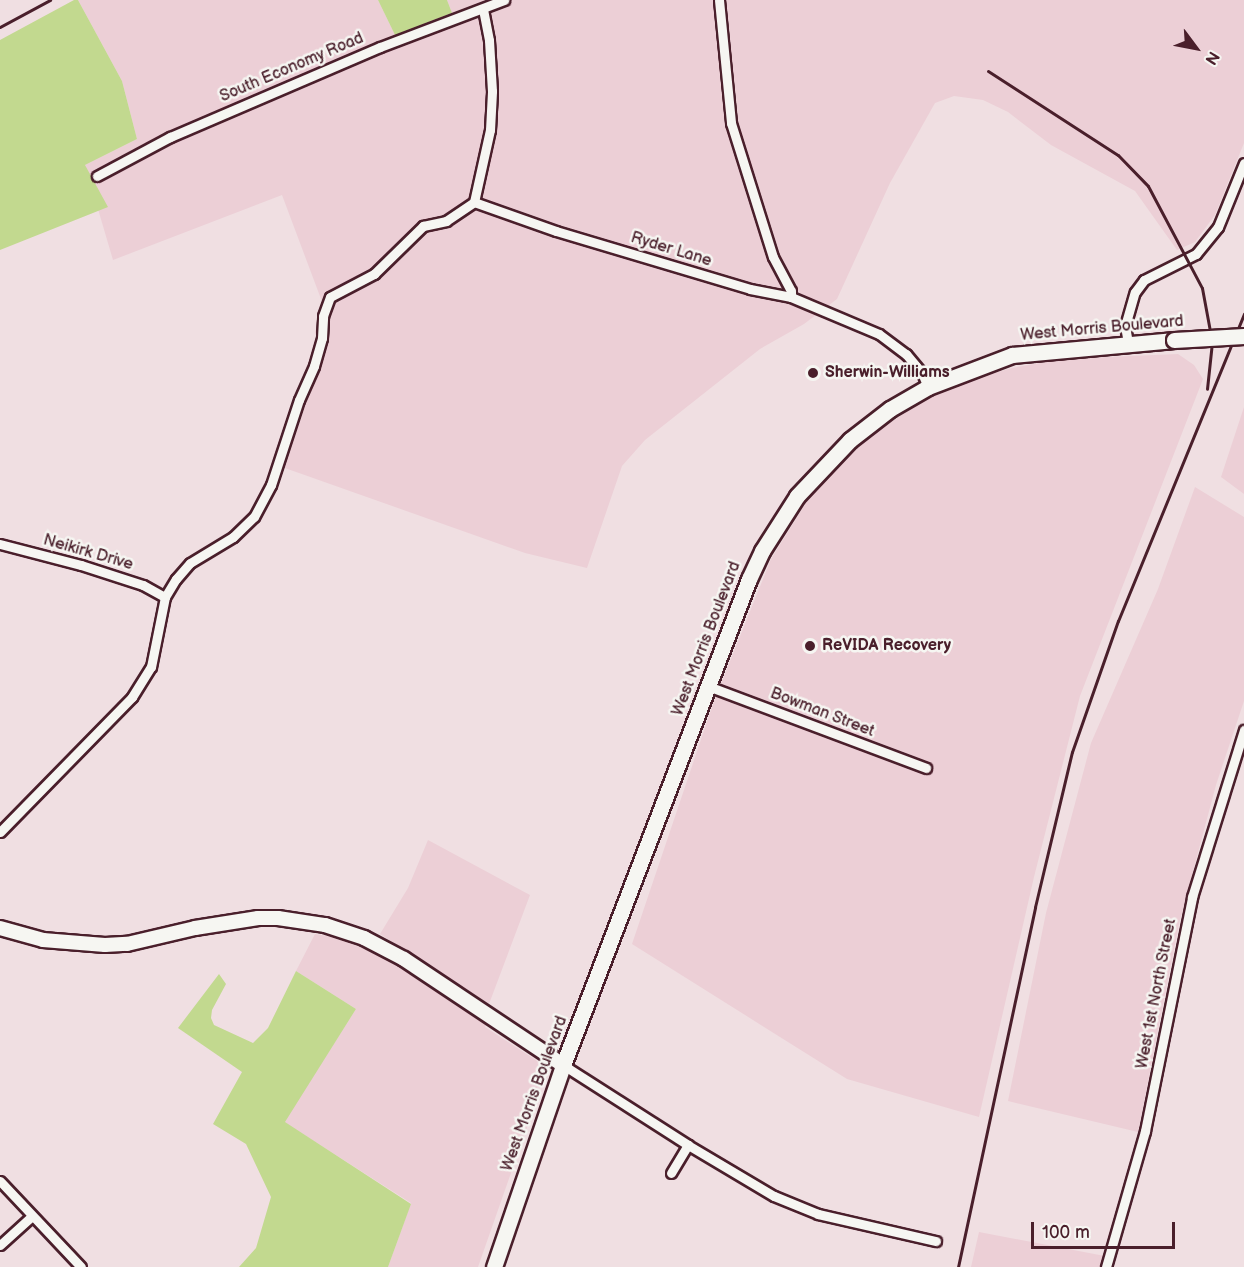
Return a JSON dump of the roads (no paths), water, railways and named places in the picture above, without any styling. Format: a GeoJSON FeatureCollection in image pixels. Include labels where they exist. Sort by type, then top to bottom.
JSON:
{"type":"FeatureCollection","features":[{"type":"Feature","properties":{"kind":"main road","name":"West Morris Boulevard"},"geometry":{"type":"LineString","coordinates":[[494,1267],[563,1065],[708,686],[762,551],[797,495],[850,440],[890,409],[928,387],[1012,355],[1128,343],[1244,336]]}},
{"type":"Feature","properties":{"kind":"main road"},"geometry":{"type":"LineString","coordinates":[[0,928],[43,940],[105,945],[127,944],[195,928],[258,918],[295,919],[325,925],[364,938],[404,959],[563,1065]]}},
{"type":"Feature","properties":{"kind":"street","name":"South Economy Road"},"geometry":{"type":"LineString","coordinates":[[98,176],[170,137],[380,47],[504,0]]}},
{"type":"Feature","properties":{"kind":"street"},"geometry":{"type":"LineString","coordinates":[[719,0],[731,123],[773,257],[791,291],[791,297]]}},
{"type":"Feature","properties":{"kind":"street"},"geometry":{"type":"LineString","coordinates":[[0,832],[132,697],[151,667],[165,597],[176,579],[190,563],[233,537],[254,516],[271,485],[320,347],[323,316],[330,297],[374,274],[423,226],[446,221],[474,202],[490,130],[492,91],[489,40],[483,9]]}},
{"type":"Feature","properties":{"kind":"street"},"geometry":{"type":"LineString","coordinates":[[1128,343],[1125,326],[1135,292],[1144,280],[1196,254],[1218,227],[1244,163]]}},
{"type":"Feature","properties":{"kind":"street","name":"Ryder Lane"},"geometry":{"type":"LineString","coordinates":[[474,202],[556,231],[750,289],[791,297],[879,334],[906,354],[919,368],[928,387]]}},
{"type":"Feature","properties":{"kind":"street","name":"Neikirk Drive"},"geometry":{"type":"LineString","coordinates":[[0,544],[100,571],[143,585],[165,597]]}},
{"type":"Feature","properties":{"kind":"street","name":"Bowman Street"},"geometry":{"type":"LineString","coordinates":[[708,686],[926,768]]}},
{"type":"Feature","properties":{"kind":"street","name":"West 1st North Street"},"geometry":{"type":"LineString","coordinates":[[1106,1267],[1145,1131],[1192,897],[1244,730]]}},
{"type":"Feature","properties":{"kind":"street"},"geometry":{"type":"LineString","coordinates":[[563,1065],[688,1145],[774,1196],[818,1214],[936,1241]]}},
{"type":"Feature","properties":{"kind":"street"},"geometry":{"type":"LineString","coordinates":[[671,1173],[688,1145]]}},
{"type":"Feature","properties":{"kind":"street"},"geometry":{"type":"LineString","coordinates":[[0,1181],[81,1267]]}},
{"type":"Feature","properties":{"kind":"street"},"geometry":{"type":"LineString","coordinates":[[0,1245],[32,1216]]}},
{"type":"Feature","properties":{"kind":"railway"},"geometry":{"type":"LineString","coordinates":[[0,27],[50,0]]}},
{"type":"Feature","properties":{"kind":"railway"},"geometry":{"type":"LineString","coordinates":[[988,71],[1118,155],[1148,186],[1202,288],[1212,342],[1207,389]]}},
{"type":"Feature","properties":{"kind":"railway"},"geometry":{"type":"LineString","coordinates":[[958,1267],[1035,907],[1072,752],[1118,621],[1244,314]]}},
{"type":"Feature","properties":{"kind":"place","name":"Sherwin-Williams"},"geometry":{"type":"Point","coordinates":[813,373]}},
{"type":"Feature","properties":{"kind":"place","name":"ReVIDA Recovery"},"geometry":{"type":"Point","coordinates":[810,646]}}]}
